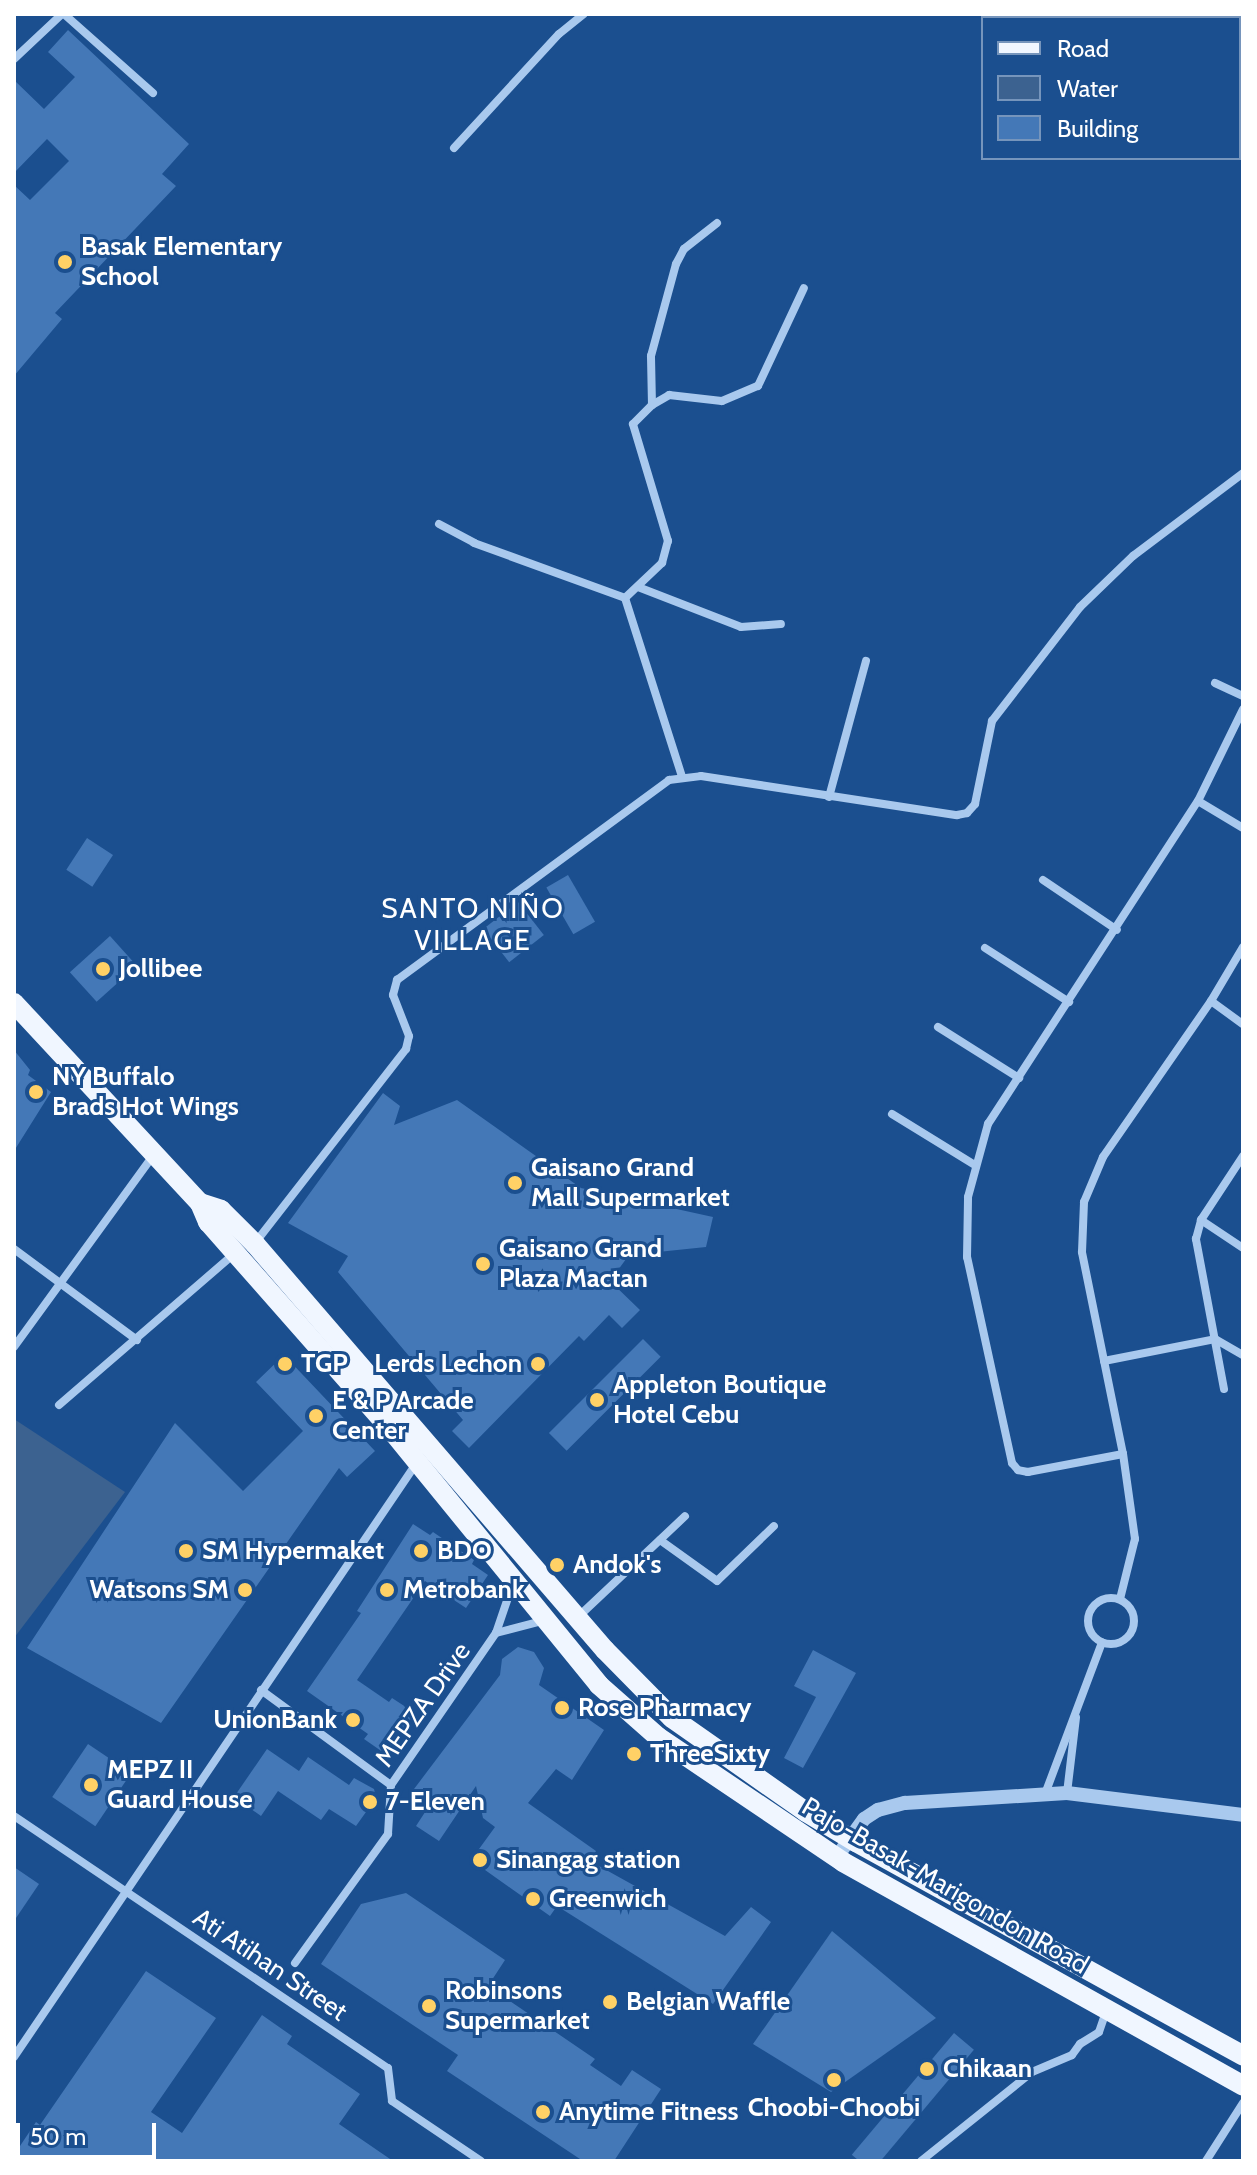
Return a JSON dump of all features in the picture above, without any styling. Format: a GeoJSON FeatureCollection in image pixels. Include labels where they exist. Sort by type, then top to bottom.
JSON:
{"type":"FeatureCollection","features":[{"type":"Feature","properties":{"kind":"main road","name":"Pajo-Basak-Marigondon Road"},"geometry":{"type":"LineString","coordinates":[[14,1003],[200,1203],[208,1222],[298,1322],[599,1685],[658,1737],[800,1821],[850,1838],[1243,2056]]}},
{"type":"Feature","properties":{"kind":"main road","name":"Pajo-Basak-Marigondon Road"},"geometry":{"type":"LineString","coordinates":[[200,1203],[221,1210],[255,1244],[577,1618],[672,1718],[800,1821],[836,1858],[1243,2086]]}},
{"type":"Feature","properties":{"kind":"street"},"geometry":{"type":"LineString","coordinates":[[14,59],[63,14],[153,93]]}},
{"type":"Feature","properties":{"kind":"street"},"geometry":{"type":"LineString","coordinates":[[454,148],[559,34],[584,14]]}},
{"type":"Feature","properties":{"kind":"street"},"geometry":{"type":"LineString","coordinates":[[652,405],[651,356],[676,264],[684,249],[717,223]]}},
{"type":"Feature","properties":{"kind":"street"},"geometry":{"type":"LineString","coordinates":[[625,598],[662,563],[668,541],[633,424],[652,405],[669,395],[722,401],[758,386],[804,288]]}},
{"type":"Feature","properties":{"kind":"street"},"geometry":{"type":"LineString","coordinates":[[255,1244],[406,1049],[409,1036],[393,995],[397,980],[669,780],[701,776],[957,815],[967,813],[975,804],[992,721],[1080,607],[1133,556],[1243,473]]}},
{"type":"Feature","properties":{"kind":"street"},"geometry":{"type":"LineString","coordinates":[[439,524],[474,543],[625,598]]}},
{"type":"Feature","properties":{"kind":"street"},"geometry":{"type":"LineString","coordinates":[[638,587],[741,627],[781,624]]}},
{"type":"Feature","properties":{"kind":"street"},"geometry":{"type":"LineString","coordinates":[[625,598],[682,777]]}},
{"type":"Feature","properties":{"kind":"street"},"geometry":{"type":"LineString","coordinates":[[829,797],[866,661]]}},
{"type":"Feature","properties":{"kind":"street"},"geometry":{"type":"LineString","coordinates":[[1215,683],[1243,696]]}},
{"type":"Feature","properties":{"kind":"street"},"geometry":{"type":"LineString","coordinates":[[1123,1454],[1028,1472],[1018,1470],[1012,1463],[967,1257],[968,1197],[988,1124],[1117,930],[1198,801],[1243,709]]}},
{"type":"Feature","properties":{"kind":"street"},"geometry":{"type":"LineString","coordinates":[[1198,801],[1243,828]]}},
{"type":"Feature","properties":{"kind":"street"},"geometry":{"type":"LineString","coordinates":[[1043,880],[1117,930]]}},
{"type":"Feature","properties":{"kind":"street"},"geometry":{"type":"LineString","coordinates":[[1120,1599],[1135,1539],[1123,1454],[1082,1252],[1084,1202],[1103,1157],[1211,1001],[1243,947]]}},
{"type":"Feature","properties":{"kind":"street"},"geometry":{"type":"LineString","coordinates":[[985,948],[1069,1002]]}},
{"type":"Feature","properties":{"kind":"street"},"geometry":{"type":"LineString","coordinates":[[1211,1001],[1243,1024]]}},
{"type":"Feature","properties":{"kind":"street"},"geometry":{"type":"LineString","coordinates":[[938,1027],[1019,1078]]}},
{"type":"Feature","properties":{"kind":"street"},"geometry":{"type":"LineString","coordinates":[[892,1114],[975,1165]]}},
{"type":"Feature","properties":{"kind":"street"},"geometry":{"type":"LineString","coordinates":[[14,1347],[156,1153]]}},
{"type":"Feature","properties":{"kind":"street"},"geometry":{"type":"LineString","coordinates":[[1224,1389],[1196,1239],[1201,1220],[1243,1156]]}},
{"type":"Feature","properties":{"kind":"street"},"geometry":{"type":"LineString","coordinates":[[1201,1220],[1243,1248]]}},
{"type":"Feature","properties":{"kind":"street"},"geometry":{"type":"LineString","coordinates":[[14,1249],[137,1340]]}},
{"type":"Feature","properties":{"kind":"street"},"geometry":{"type":"LineString","coordinates":[[59,1405],[235,1254]]}},
{"type":"Feature","properties":{"kind":"street"},"geometry":{"type":"LineString","coordinates":[[1104,1361],[1215,1339],[1243,1355]]}},
{"type":"Feature","properties":{"kind":"street"},"geometry":{"type":"LineString","coordinates":[[14,2057],[416,1463]]}},
{"type":"Feature","properties":{"kind":"street"},"geometry":{"type":"LineString","coordinates":[[577,1618],[685,1516]]}},
{"type":"Feature","properties":{"kind":"street"},"geometry":{"type":"LineString","coordinates":[[660,1540],[717,1581],[774,1526]]}},
{"type":"Feature","properties":{"kind":"street","name":"MEPZA Drive"},"geometry":{"type":"LineString","coordinates":[[295,1963],[388,1834],[391,1785],[496,1633],[514,1582]]}},
{"type":"Feature","properties":{"kind":"street"},"geometry":{"type":"LineString","coordinates":[[1103,1599],[1120,1599],[1131,1608],[1133,1629],[1124,1641],[1102,1642],[1090,1632],[1088,1616],[1103,1599]]}},
{"type":"Feature","properties":{"kind":"street","name":"MEPZA Drive"},"geometry":{"type":"LineString","coordinates":[[496,1633],[546,1620]]}},
{"type":"Feature","properties":{"kind":"street"},"geometry":{"type":"LineString","coordinates":[[1045,1794],[1102,1642]]}},
{"type":"Feature","properties":{"kind":"street"},"geometry":{"type":"LineString","coordinates":[[261,1690],[391,1785]]}},
{"type":"Feature","properties":{"kind":"street"},"geometry":{"type":"LineString","coordinates":[[1067,1793],[1078,1704]]}},
{"type":"Feature","properties":{"kind":"street"},"geometry":{"type":"LineString","coordinates":[[836,1858],[864,1819],[878,1810],[905,1803],[1067,1793],[1243,1815]]}},
{"type":"Feature","properties":{"kind":"street","name":"Ati Atihan Street"},"geometry":{"type":"LineString","coordinates":[[14,1816],[388,2068],[392,2101],[481,2161]]}},
{"type":"Feature","properties":{"kind":"street"},"geometry":{"type":"LineString","coordinates":[[921,2161],[1032,2072],[1072,2055],[1080,2044],[1099,2032],[1107,2009]]}},
{"type":"Feature","properties":{"kind":"street"},"geometry":{"type":"LineString","coordinates":[[1206,2161],[1243,2103]]}},
{"type":"Feature","properties":{"kind":"water"},"geometry":{"type":"Polygon","coordinates":[[[14,1419],[125,1492],[14,1638],[14,1419]]]}},
{"type":"Feature","properties":{"kind":"building","name":"Basak Elementary School"},"geometry":{"type":"Polygon","coordinates":[[[68,30],[189,144],[162,174],[176,186],[55,313],[62,319],[14,376],[14,185],[30,200],[69,161],[47,139],[14,173],[14,80],[44,109],[75,77],[48,52],[68,30]]]}},
{"type":"Feature","properties":{"kind":"building"},"geometry":{"type":"Polygon","coordinates":[[[87,838],[113,855],[92,887],[66,870],[87,838]]]}},
{"type":"Feature","properties":{"kind":"building"},"geometry":{"type":"Polygon","coordinates":[[[568,875],[595,922],[573,934],[546,888],[568,875]]]}},
{"type":"Feature","properties":{"kind":"building"},"geometry":{"type":"Polygon","coordinates":[[[518,902],[544,935],[509,962],[483,929],[518,902]]]}},
{"type":"Feature","properties":{"kind":"building","name":"Jollibee"},"geometry":{"type":"Polygon","coordinates":[[[110,936],[137,966],[97,1002],[70,972],[110,936]]]}},
{"type":"Feature","properties":{"kind":"building"},"geometry":{"type":"Polygon","coordinates":[[[14,1050],[30,1070],[28,1075],[51,1092],[14,1151],[14,1050]]]}},
{"type":"Feature","properties":{"kind":"building","name":"Gaisano Grand Plaza Mactan"},"geometry":{"type":"Polygon","coordinates":[[[383,1093],[400,1106],[394,1125],[457,1100],[581,1188],[713,1217],[706,1247],[629,1255],[610,1281],[640,1310],[622,1328],[609,1315],[584,1341],[579,1336],[469,1448],[452,1431],[463,1420],[338,1272],[348,1256],[288,1223],[383,1093]]]}},
{"type":"Feature","properties":{"kind":"building","name":"Appleton Boutique Hotel Cebu"},"geometry":{"type":"Polygon","coordinates":[[[643,1339],[661,1357],[567,1451],[549,1433],[643,1339]]]}},
{"type":"Feature","properties":{"kind":"building","name":"SM Hypermaket"},"geometry":{"type":"Polygon","coordinates":[[[284,1355],[375,1451],[347,1477],[339,1468],[161,1723],[27,1648],[175,1423],[243,1491],[303,1431],[256,1382],[284,1355]]]}},
{"type":"Feature","properties":{"kind":"building"},"geometry":{"type":"Polygon","coordinates":[[[413,1524],[430,1535],[433,1532],[474,1560],[472,1564],[488,1575],[466,1608],[425,1581],[357,1680],[389,1702],[392,1698],[415,1713],[387,1755],[364,1739],[368,1734],[307,1691],[361,1613],[357,1611],[413,1524]]]}},
{"type":"Feature","properties":{"kind":"building"},"geometry":{"type":"Polygon","coordinates":[[[518,1647],[534,1652],[544,1668],[539,1685],[604,1730],[572,1780],[556,1769],[528,1803],[596,1851],[590,1861],[725,1936],[751,1907],[771,1922],[713,2004],[557,1906],[550,1916],[471,1860],[495,1827],[483,1818],[476,1786],[439,1841],[416,1826],[429,1806],[411,1793],[500,1675],[502,1659],[518,1647]]]}},
{"type":"Feature","properties":{"kind":"building"},"geometry":{"type":"Polygon","coordinates":[[[813,1650],[856,1673],[803,1768],[784,1758],[816,1697],[794,1686],[813,1650]]]}},
{"type":"Feature","properties":{"kind":"building","name":"MEPZ II Guard House"},"geometry":{"type":"Polygon","coordinates":[[[88,1744],[131,1773],[95,1826],[52,1797],[88,1744]]]}},
{"type":"Feature","properties":{"kind":"building"},"geometry":{"type":"Polygon","coordinates":[[[267,1749],[299,1771],[308,1757],[349,1785],[354,1778],[374,1789],[376,1798],[356,1826],[329,1809],[321,1820],[278,1791],[261,1816],[234,1797],[267,1749]]]}},
{"type":"Feature","properties":{"kind":"building"},"geometry":{"type":"Polygon","coordinates":[[[14,1867],[39,1884],[14,1921],[14,1867]]]}},
{"type":"Feature","properties":{"kind":"building"},"geometry":{"type":"Polygon","coordinates":[[[406,1893],[505,1960],[488,1986],[595,2059],[590,2065],[621,2086],[632,2070],[661,2089],[614,2161],[583,2161],[447,2071],[458,2055],[321,1964],[361,1904],[406,1893]]]}},
{"type":"Feature","properties":{"kind":"building"},"geometry":{"type":"Polygon","coordinates":[[[832,1931],[936,2018],[831,2092],[753,2044],[832,1931]]]}},
{"type":"Feature","properties":{"kind":"building"},"geometry":{"type":"Polygon","coordinates":[[[146,1971],[216,2018],[151,2112],[182,2133],[262,2015],[292,2036],[287,2044],[360,2094],[339,2124],[393,2161],[14,2161],[14,2155],[36,2122],[40,2125],[146,1971]]]}},
{"type":"Feature","properties":{"kind":"building"},"geometry":{"type":"Polygon","coordinates":[[[954,2033],[974,2050],[881,2161],[859,2161],[852,2155],[954,2033]]]}},
{"type":"Feature","properties":{"kind":"place","name":"Basak Elementary School"},"geometry":{"type":"Point","coordinates":[65,262]}},
{"type":"Feature","properties":{"kind":"place","name":"Jollibee"},"geometry":{"type":"Point","coordinates":[103,969]}},
{"type":"Feature","properties":{"kind":"place","name":"NY Buffalo Brads Hot Wings"},"geometry":{"type":"Point","coordinates":[36,1092]}},
{"type":"Feature","properties":{"kind":"place","name":"Gaisano Grand Mall Supermarket"},"geometry":{"type":"Point","coordinates":[515,1183]}},
{"type":"Feature","properties":{"kind":"place","name":"Gaisano Grand Plaza Mactan"},"geometry":{"type":"Point","coordinates":[483,1264]}},
{"type":"Feature","properties":{"kind":"place","name":"TGP"},"geometry":{"type":"Point","coordinates":[285,1364]}},
{"type":"Feature","properties":{"kind":"place","name":"Lerds Lechon"},"geometry":{"type":"Point","coordinates":[538,1364]}},
{"type":"Feature","properties":{"kind":"place","name":"Appleton Boutique Hotel Cebu"},"geometry":{"type":"Point","coordinates":[597,1400]}},
{"type":"Feature","properties":{"kind":"place","name":"E & P Arcade Center"},"geometry":{"type":"Point","coordinates":[316,1416]}},
{"type":"Feature","properties":{"kind":"place","name":"SM Hypermaket"},"geometry":{"type":"Point","coordinates":[186,1551]}},
{"type":"Feature","properties":{"kind":"place","name":"BDO"},"geometry":{"type":"Point","coordinates":[421,1551]}},
{"type":"Feature","properties":{"kind":"place","name":"Andok's"},"geometry":{"type":"Point","coordinates":[557,1565]}},
{"type":"Feature","properties":{"kind":"place","name":"Watsons SM"},"geometry":{"type":"Point","coordinates":[245,1590]}},
{"type":"Feature","properties":{"kind":"place","name":"Metrobank"},"geometry":{"type":"Point","coordinates":[387,1590]}},
{"type":"Feature","properties":{"kind":"place","name":"Rose Pharmacy"},"geometry":{"type":"Point","coordinates":[562,1708]}},
{"type":"Feature","properties":{"kind":"place","name":"UnionBank"},"geometry":{"type":"Point","coordinates":[353,1720]}},
{"type":"Feature","properties":{"kind":"place","name":"ThreeSixty"},"geometry":{"type":"Point","coordinates":[634,1754]}},
{"type":"Feature","properties":{"kind":"place","name":"MEPZ II Guard House"},"geometry":{"type":"Point","coordinates":[91,1785]}},
{"type":"Feature","properties":{"kind":"place","name":"7-Eleven"},"geometry":{"type":"Point","coordinates":[370,1802]}},
{"type":"Feature","properties":{"kind":"place","name":"Sinangag station"},"geometry":{"type":"Point","coordinates":[480,1860]}},
{"type":"Feature","properties":{"kind":"place","name":"Greenwich"},"geometry":{"type":"Point","coordinates":[533,1899]}},
{"type":"Feature","properties":{"kind":"place","name":"Belgian Waffle"},"geometry":{"type":"Point","coordinates":[610,2002]}},
{"type":"Feature","properties":{"kind":"place","name":"Robinsons Supermarket"},"geometry":{"type":"Point","coordinates":[429,2006]}},
{"type":"Feature","properties":{"kind":"place","name":"Chikaan"},"geometry":{"type":"Point","coordinates":[927,2069]}},
{"type":"Feature","properties":{"kind":"place","name":"Choobi-Choobi"},"geometry":{"type":"Point","coordinates":[834,2080]}},
{"type":"Feature","properties":{"kind":"place","name":"Anytime Fitness"},"geometry":{"type":"Point","coordinates":[543,2112]}},
{"type":"Feature","properties":{"kind":"district","name":"SANTO NIÑO VILLAGE"},"geometry":{"type":"Point","coordinates":[473,924]}}]}
